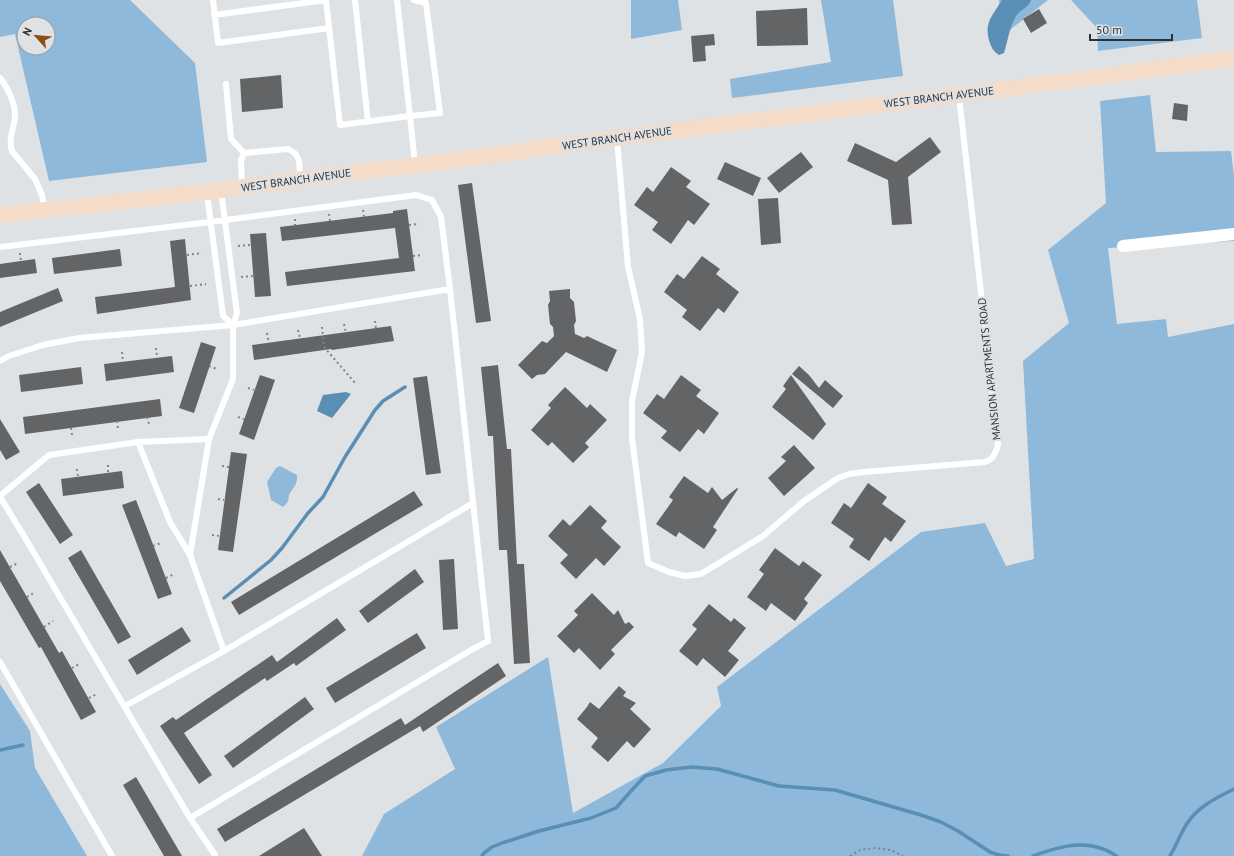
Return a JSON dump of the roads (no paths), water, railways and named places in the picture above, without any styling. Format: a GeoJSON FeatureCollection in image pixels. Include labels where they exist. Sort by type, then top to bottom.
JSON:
{"type":"FeatureCollection","features":[{"type":"Feature","properties":{"kind":"street","name":"WEST BRANCH AVENUE"},"geometry":{"type":"LineString","coordinates":[[0,215],[214,192],[300,179],[959,95],[1234,58]]}},
{"type":"Feature","properties":{"kind":"street"},"geometry":{"type":"LineString","coordinates":[[1124,246],[1234,234]]}},
{"type":"Feature","properties":{"kind":"lane"},"geometry":{"type":"LineString","coordinates":[[212,0],[218,43],[329,28]]}},
{"type":"Feature","properties":{"kind":"lane"},"geometry":{"type":"LineString","coordinates":[[214,15],[326,0],[340,125],[440,113],[426,3],[414,0]]}},
{"type":"Feature","properties":{"kind":"lane"},"geometry":{"type":"LineString","coordinates":[[355,0],[368,122]]}},
{"type":"Feature","properties":{"kind":"lane"},"geometry":{"type":"LineString","coordinates":[[397,0],[415,165]]}},
{"type":"Feature","properties":{"kind":"lane"},"geometry":{"type":"LineString","coordinates":[[0,78],[6,87],[14,106],[15,116],[10,140],[12,151],[35,179],[42,195],[45,210]]}},
{"type":"Feature","properties":{"kind":"lane"},"geometry":{"type":"LineString","coordinates":[[226,84],[231,139],[244,154]]}},
{"type":"Feature","properties":{"kind":"lane","name":"MANSION APARTMENTS ROAD"},"geometry":{"type":"LineString","coordinates":[[616,138],[628,267],[640,318],[642,352],[632,401],[632,438],[648,563],[685,576],[701,574],[763,536],[804,502],[838,478],[849,474],[864,472],[985,462],[995,456],[998,445],[959,95]]}},
{"type":"Feature","properties":{"kind":"lane"},"geometry":{"type":"LineString","coordinates":[[244,154],[288,149],[294,152],[298,158],[300,179]]}},
{"type":"Feature","properties":{"kind":"lane"},"geometry":{"type":"LineString","coordinates":[[243,188],[241,160],[244,154]]}},
{"type":"Feature","properties":{"kind":"lane"},"geometry":{"type":"LineString","coordinates":[[190,555],[209,439],[233,379],[233,325],[236,312],[224,220],[214,192]]}},
{"type":"Feature","properties":{"kind":"lane"},"geometry":{"type":"LineString","coordinates":[[214,192],[210,222],[223,316],[233,325]]}},
{"type":"Feature","properties":{"kind":"lane"},"geometry":{"type":"LineString","coordinates":[[0,247],[210,222],[416,195],[432,200],[441,217],[488,641],[190,818]]}},
{"type":"Feature","properties":{"kind":"lane"},"geometry":{"type":"LineString","coordinates":[[0,361],[9,356],[43,344],[79,338],[233,325],[450,289]]}},
{"type":"Feature","properties":{"kind":"lane"},"geometry":{"type":"LineString","coordinates":[[209,439],[138,442],[49,455],[0,497],[190,818],[215,855]]}},
{"type":"Feature","properties":{"kind":"lane"},"geometry":{"type":"LineString","coordinates":[[138,442],[170,522],[190,555],[224,651]]}},
{"type":"Feature","properties":{"kind":"lane"},"geometry":{"type":"LineString","coordinates":[[125,706],[224,651],[473,502]]}},
{"type":"Feature","properties":{"kind":"lane"},"geometry":{"type":"LineString","coordinates":[[0,662],[112,856]]}},
{"type":"Feature","properties":{"kind":"waterway"},"geometry":{"type":"LineString","coordinates":[[224,598],[271,560],[282,548],[308,513],[323,497],[345,457],[375,410],[383,401],[405,387]]}},
{"type":"Feature","properties":{"kind":"waterway"},"geometry":{"type":"LineString","coordinates":[[0,750],[23,745]]}},
{"type":"Feature","properties":{"kind":"waterway"},"geometry":{"type":"LineString","coordinates":[[482,856],[492,847],[502,843],[539,831],[591,818],[616,808],[645,776],[666,770],[692,767],[717,769],[779,786],[835,790],[941,822],[958,831],[990,852],[1008,856]]}},
{"type":"Feature","properties":{"kind":"waterway"},"geometry":{"type":"LineString","coordinates":[[1170,856],[1190,819],[1201,808],[1234,789]]}},
{"type":"Feature","properties":{"kind":"waterway"},"geometry":{"type":"LineString","coordinates":[[1033,856],[1050,850],[1076,845],[1094,846],[1107,850],[1117,856]]}}]}
